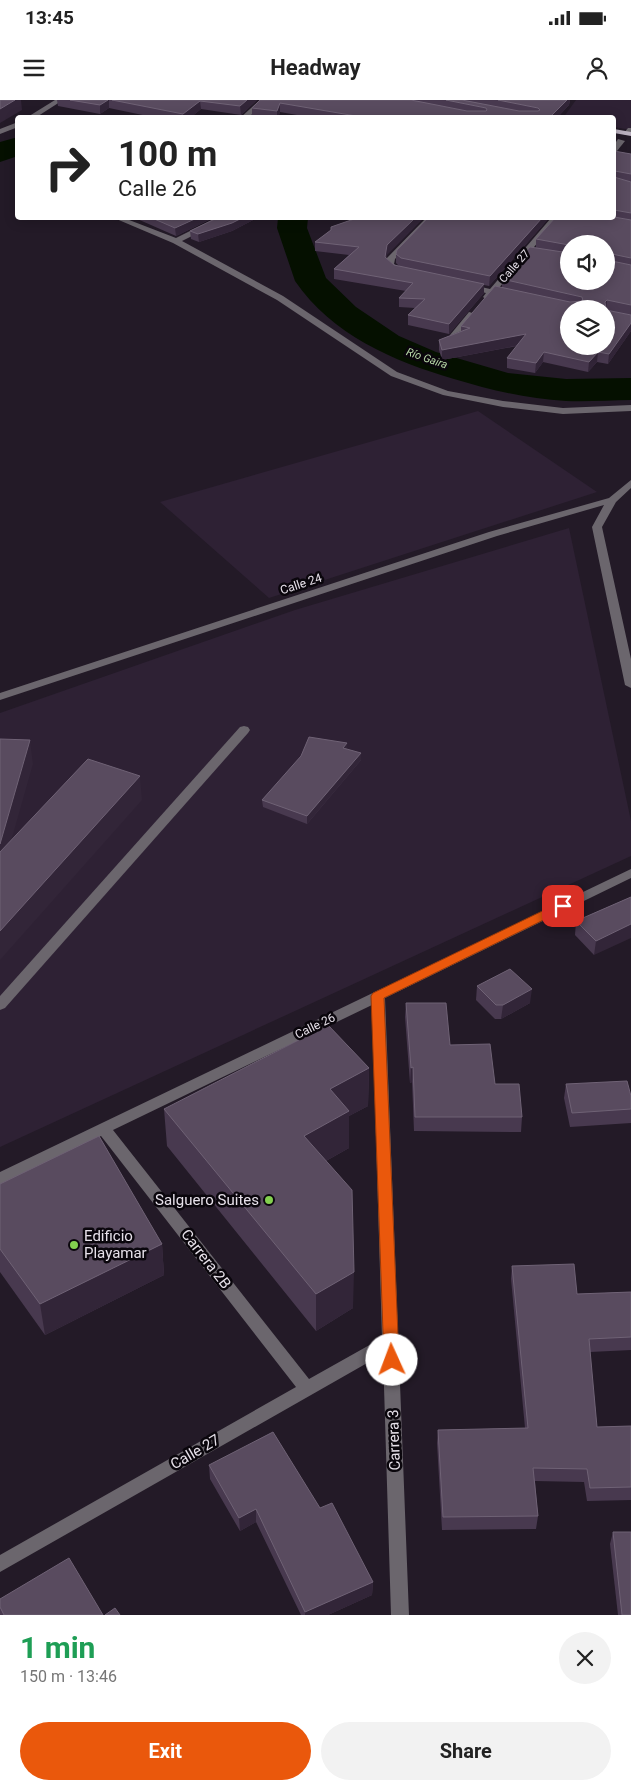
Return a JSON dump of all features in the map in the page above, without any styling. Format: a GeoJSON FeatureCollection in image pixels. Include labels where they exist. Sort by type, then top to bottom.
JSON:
{"type":"FeatureCollection","features":[{"type":"Feature","properties":{"kind":"main road"},"geometry":{"type":"LineString","coordinates":[[616,131],[630,132]]}},
{"type":"Feature","properties":{"kind":"main road"},"geometry":{"type":"LineString","coordinates":[[617,140],[631,143]]}},
{"type":"Feature","properties":{"kind":"street"},"geometry":{"type":"LineString","coordinates":[[34,115],[60,100]]}},
{"type":"Feature","properties":{"kind":"street"},"geometry":{"type":"LineString","coordinates":[[246,115],[264,100]]}},
{"type":"Feature","properties":{"kind":"street"},"geometry":{"type":"LineString","coordinates":[[0,132],[15,125]]}},
{"type":"Feature","properties":{"kind":"street"},"geometry":{"type":"LineString","coordinates":[[123,220],[176,241],[280,298],[394,374],[446,394],[503,404],[563,411],[631,408]]}},
{"type":"Feature","properties":{"kind":"street"},"geometry":{"type":"LineString","coordinates":[[176,241],[216,220]]}},
{"type":"Feature","properties":{"kind":"street"},"geometry":{"type":"LineString","coordinates":[[416,275],[396,271],[390,265],[390,258],[428,220]]}},
{"type":"Feature","properties":{"kind":"street","name":"Calle 27"},"geometry":{"type":"LineString","coordinates":[[452,337],[531,252],[554,220]]}},
{"type":"Feature","properties":{"kind":"street"},"geometry":{"type":"LineString","coordinates":[[463,285],[520,297]]}},
{"type":"Feature","properties":{"kind":"street"},"geometry":{"type":"LineString","coordinates":[[631,483],[612,500],[597,527],[631,685]]}},
{"type":"Feature","properties":{"kind":"street","name":"Calle 24"},"geometry":{"type":"LineString","coordinates":[[0,697],[492,534],[612,500]]}},
{"type":"Feature","properties":{"kind":"street"},"geometry":{"type":"LineString","coordinates":[[0,1005],[244,730]]}},
{"type":"Feature","properties":{"kind":"street","name":"Calle 26"},"geometry":{"type":"LineString","coordinates":[[0,1179],[631,873]]}},
{"type":"Feature","properties":{"kind":"street","name":"Carrera 3"},"geometry":{"type":"LineString","coordinates":[[378,996],[400,1615]]}},
{"type":"Feature","properties":{"kind":"street","name":"Carrera 2B"},"geometry":{"type":"LineString","coordinates":[[104,1129],[307,1389]]}},
{"type":"Feature","properties":{"kind":"street","name":"Calle 27"},"geometry":{"type":"LineString","coordinates":[[0,1564],[391,1341]]}},
{"type":"Feature","properties":{"kind":"shaded area"},"geometry":{"type":"Polygon","coordinates":[[[576,100],[631,100],[631,130],[616,127],[616,115],[565,115],[576,100]]]}},
{"type":"Feature","properties":{"kind":"shaded area"},"geometry":{"type":"Polygon","coordinates":[[[478,411],[597,492],[269,598],[160,502],[478,411]]]}},
{"type":"Feature","properties":{"kind":"shaded area"},"geometry":{"type":"Polygon","coordinates":[[[569,528],[631,821],[631,856],[0,1147],[0,713],[295,610],[569,528]]]}},
{"type":"Feature","properties":{"kind":"building"},"geometry":{"type":"Polygon","coordinates":[[[0,100],[15,100],[0,109],[0,100]]]}},
{"type":"Feature","properties":{"kind":"building"},"geometry":{"type":"Polygon","coordinates":[[[70,100],[108,100],[100,105],[70,100]]]}},
{"type":"Feature","properties":{"kind":"building"},"geometry":{"type":"Polygon","coordinates":[[[112,100],[247,100],[240,106],[200,101],[183,114],[112,100]]]}},
{"type":"Feature","properties":{"kind":"building"},"geometry":{"type":"Polygon","coordinates":[[[260,100],[411,100],[467,111],[487,110],[486,108],[446,100],[462,100],[519,111],[538,111],[540,110],[538,108],[498,100],[567,100],[552,115],[350,115],[280,103],[277,111],[252,108],[260,100]]]}},
{"type":"Feature","properties":{"kind":"building"},"geometry":{"type":"Polygon","coordinates":[[[616,151],[631,154],[631,174],[616,171],[616,151]]]}},
{"type":"Feature","properties":{"kind":"building"},"geometry":{"type":"Polygon","coordinates":[[[616,178],[631,182],[631,213],[616,210],[616,178]]]}},
{"type":"Feature","properties":{"kind":"building"},"geometry":{"type":"Polygon","coordinates":[[[616,217],[631,220],[631,258],[615,255],[615,235],[560,235],[560,243],[536,239],[553,220],[616,220],[616,217]]]}},
{"type":"Feature","properties":{"kind":"building"},"geometry":{"type":"Polygon","coordinates":[[[157,220],[193,220],[175,228],[157,220]]]}},
{"type":"Feature","properties":{"kind":"building"},"geometry":{"type":"Polygon","coordinates":[[[213,220],[238,220],[198,234],[190,231],[213,220]]]}},
{"type":"Feature","properties":{"kind":"building"},"geometry":{"type":"Polygon","coordinates":[[[351,220],[413,220],[387,245],[385,257],[394,265],[484,284],[449,324],[408,315],[425,299],[399,298],[413,283],[334,269],[359,247],[315,242],[331,230],[331,227],[351,220]]]}},
{"type":"Feature","properties":{"kind":"building"},"geometry":{"type":"Polygon","coordinates":[[[426,220],[540,220],[490,276],[401,258],[396,254],[397,250],[426,220]]]}},
{"type":"Feature","properties":{"kind":"building"},"geometry":{"type":"Polygon","coordinates":[[[530,247],[560,252],[560,290],[615,290],[615,262],[631,265],[631,305],[615,302],[615,300],[583,300],[582,297],[502,279],[530,247]]]}},
{"type":"Feature","properties":{"kind":"building"},"geometry":{"type":"Polygon","coordinates":[[[495,286],[561,300],[560,355],[595,355],[589,362],[544,352],[536,363],[507,358],[526,334],[442,350],[439,340],[470,328],[461,326],[495,286]]]}},
{"type":"Feature","properties":{"kind":"building"},"geometry":{"type":"Polygon","coordinates":[[[615,312],[631,315],[631,323],[615,346],[615,312]]]}},
{"type":"Feature","properties":{"kind":"building"},"geometry":{"type":"Polygon","coordinates":[[[309,737],[347,743],[343,748],[361,753],[307,816],[262,800],[301,756],[309,737]]]}},
{"type":"Feature","properties":{"kind":"building"},"geometry":{"type":"Polygon","coordinates":[[[0,739],[30,740],[0,844],[0,739]]]}},
{"type":"Feature","properties":{"kind":"building"},"geometry":{"type":"Polygon","coordinates":[[[88,759],[140,776],[0,931],[0,852],[88,759]]]}},
{"type":"Feature","properties":{"kind":"building"},"geometry":{"type":"Polygon","coordinates":[[[631,897],[631,924],[596,941],[576,921],[631,897]]]}},
{"type":"Feature","properties":{"kind":"building"},"geometry":{"type":"Polygon","coordinates":[[[510,969],[532,989],[503,1005],[496,1005],[477,986],[510,969]]]}},
{"type":"Feature","properties":{"kind":"building"},"geometry":{"type":"Polygon","coordinates":[[[406,1003],[446,1003],[450,1045],[490,1044],[495,1084],[519,1084],[522,1117],[415,1117],[413,1067],[411,1068],[406,1003]]]}},
{"type":"Feature","properties":{"kind":"building","name":"Salguero Suites"},"geometry":{"type":"Polygon","coordinates":[[[328,1025],[369,1068],[330,1089],[349,1111],[304,1136],[352,1190],[354,1272],[316,1294],[164,1109],[328,1025]]]}},
{"type":"Feature","properties":{"kind":"building"},"geometry":{"type":"Polygon","coordinates":[[[627,1081],[631,1096],[631,1109],[572,1113],[566,1084],[627,1081]]]}},
{"type":"Feature","properties":{"kind":"building","name":"Edificio Playamar"},"geometry":{"type":"Polygon","coordinates":[[[99,1136],[162,1244],[40,1304],[0,1249],[0,1184],[99,1136]]]}},
{"type":"Feature","properties":{"kind":"building"},"geometry":{"type":"Polygon","coordinates":[[[574,1264],[577,1294],[631,1292],[631,1337],[589,1339],[597,1427],[631,1426],[631,1487],[590,1488],[587,1469],[533,1468],[538,1516],[443,1517],[438,1430],[528,1428],[512,1266],[574,1264]]]}},
{"type":"Feature","properties":{"kind":"building"},"geometry":{"type":"Polygon","coordinates":[[[273,1432],[320,1508],[332,1503],[373,1582],[305,1612],[256,1509],[239,1518],[209,1465],[273,1432]]]}},
{"type":"Feature","properties":{"kind":"building"},"geometry":{"type":"Polygon","coordinates":[[[613,1532],[631,1532],[631,1615],[622,1615],[613,1532]]]}},
{"type":"Feature","properties":{"kind":"building"},"geometry":{"type":"Polygon","coordinates":[[[69,1558],[103,1615],[4,1615],[0,1607],[0,1599],[69,1558]]]}},
{"type":"Feature","properties":{"kind":"building"},"geometry":{"type":"Polygon","coordinates":[[[115,1608],[120,1615],[105,1615],[115,1608]]]}},
{"type":"Feature","properties":{"kind":"waterway","name":"Río Gaira"},"geometry":{"type":"LineString","coordinates":[[0,153],[15,146]]}},
{"type":"Feature","properties":{"kind":"waterway","name":"Río Gaira"},"geometry":{"type":"LineString","coordinates":[[293,220],[292,228],[311,281],[344,314],[387,343],[424,359],[505,383],[566,390],[631,389]]}},
{"type":"Feature","properties":{"kind":"place","name":"Salguero Suites"},"geometry":{"type":"Point","coordinates":[269,1200]}},
{"type":"Feature","properties":{"kind":"place","name":"Edificio Playamar"},"geometry":{"type":"Point","coordinates":[74,1245]}},
{"type":"Feature","properties":{"kind":"route"},"geometry":{"type":"LineString","coordinates":[[392,1360],[378,996],[563,906]]}}]}
